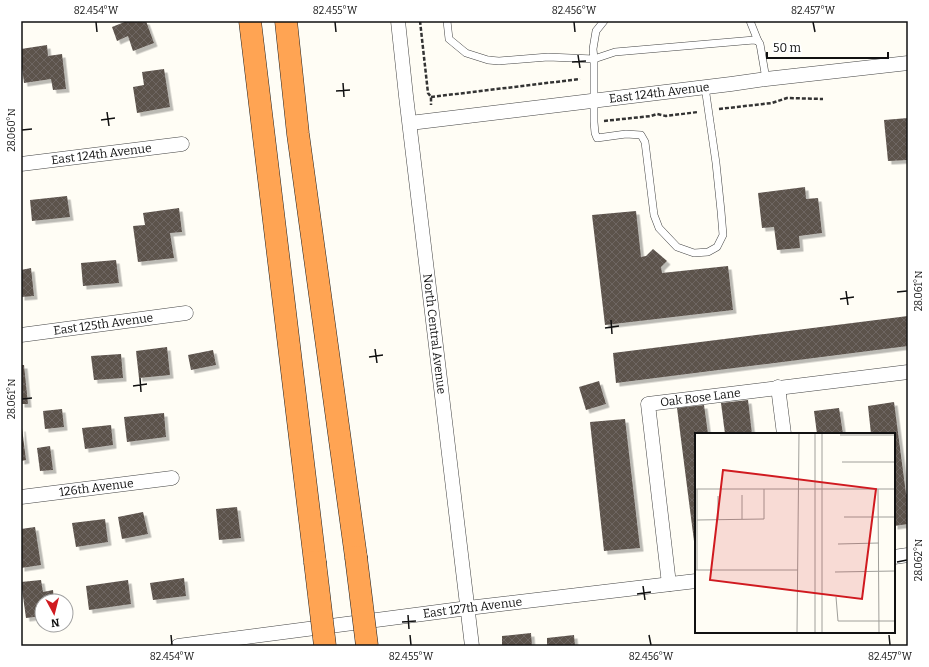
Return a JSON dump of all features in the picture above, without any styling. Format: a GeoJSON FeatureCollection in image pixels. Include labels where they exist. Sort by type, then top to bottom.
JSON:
{"type":"FeatureCollection","features":[{"type":"Feature","properties":{"kind":"highway"},"geometry":{"type":"LineString","coordinates":[[250,21],[325,646]]}},
{"type":"Feature","properties":{"kind":"highway"},"geometry":{"type":"LineString","coordinates":[[286,21],[298,134],[356,556],[366,646]]}},
{"type":"Feature","properties":{"kind":"street","name":"North Central Avenue"},"geometry":{"type":"LineString","coordinates":[[398,21],[472,646]]}},
{"type":"Feature","properties":{"kind":"street","name":"East 124th Avenue"},"geometry":{"type":"LineString","coordinates":[[410,124],[766,79],[908,63]]}},
{"type":"Feature","properties":{"kind":"street","name":"East 124th Avenue"},"geometry":{"type":"LineString","coordinates":[[21,164],[182,144]]}},
{"type":"Feature","properties":{"kind":"street","name":"East 125th Avenue"},"geometry":{"type":"LineString","coordinates":[[21,335],[186,313]]}},
{"type":"Feature","properties":{"kind":"street","name":"Oak Rose Lane"},"geometry":{"type":"LineString","coordinates":[[669,584],[648,404],[908,372]]}},
{"type":"Feature","properties":{"kind":"street"},"geometry":{"type":"LineString","coordinates":[[778,388],[784,433]]}},
{"type":"Feature","properties":{"kind":"street","name":"126th Avenue"},"geometry":{"type":"LineString","coordinates":[[21,497],[172,478]]}},
{"type":"Feature","properties":{"kind":"street"},"geometry":{"type":"LineString","coordinates":[[895,557],[908,555]]}},
{"type":"Feature","properties":{"kind":"street","name":"East 127th Avenue"},"geometry":{"type":"LineString","coordinates":[[178,646],[468,608],[695,581]]}},
{"type":"Feature","properties":{"kind":"lane"},"geometry":{"type":"LineString","coordinates":[[447,21],[449,39],[466,53],[488,60],[499,61],[548,57],[594,59],[615,52],[694,44],[758,40]]}},
{"type":"Feature","properties":{"kind":"lane"},"geometry":{"type":"LineString","coordinates":[[604,21],[596,31],[593,49],[595,133],[597,138],[626,134],[641,135],[645,142],[654,215],[658,228],[677,247],[694,253],[708,252],[717,247],[723,236],[717,171],[705,87]]}},
{"type":"Feature","properties":{"kind":"lane"},"geometry":{"type":"LineString","coordinates":[[750,21],[760,44],[766,79]]}},
{"type":"Feature","properties":{"kind":"path"},"geometry":{"type":"LineString","coordinates":[[420,21],[428,93],[431,97],[431,108]]}},
{"type":"Feature","properties":{"kind":"path"},"geometry":{"type":"LineString","coordinates":[[431,97],[580,78]]}},
{"type":"Feature","properties":{"kind":"path"},"geometry":{"type":"LineString","coordinates":[[423,94],[428,93]]}},
{"type":"Feature","properties":{"kind":"building"},"geometry":{"type":"Polygon","coordinates":[[[127,21],[146,21],[154,43],[133,51],[128,36],[117,41],[112,27],[127,21]]]}},
{"type":"Feature","properties":{"kind":"building"},"geometry":{"type":"Polygon","coordinates":[[[47,45],[48,56],[62,54],[66,89],[53,90],[51,79],[24,83],[21,49],[47,45]]]}},
{"type":"Feature","properties":{"kind":"building"},"geometry":{"type":"Polygon","coordinates":[[[164,69],[170,107],[137,113],[133,87],[144,85],[142,72],[164,69]]]}},
{"type":"Feature","properties":{"kind":"building"},"geometry":{"type":"Polygon","coordinates":[[[908,118],[908,160],[888,161],[884,120],[908,118]]]}},
{"type":"Feature","properties":{"kind":"building"},"geometry":{"type":"Polygon","coordinates":[[[805,187],[806,199],[818,198],[822,233],[799,236],[800,248],[777,250],[774,227],[762,228],[758,193],[805,187]]]}},
{"type":"Feature","properties":{"kind":"building"},"geometry":{"type":"Polygon","coordinates":[[[67,196],[70,217],[32,221],[30,200],[67,196]]]}},
{"type":"Feature","properties":{"kind":"building"},"geometry":{"type":"Polygon","coordinates":[[[179,208],[182,232],[170,233],[174,258],[138,262],[133,226],[145,225],[143,213],[179,208]]]}},
{"type":"Feature","properties":{"kind":"building"},"geometry":{"type":"Polygon","coordinates":[[[636,211],[641,257],[646,256],[653,249],[667,261],[661,267],[662,273],[728,266],[733,310],[605,325],[592,215],[636,211]]]}},
{"type":"Feature","properties":{"kind":"building"},"geometry":{"type":"Polygon","coordinates":[[[116,260],[119,283],[83,286],[81,263],[116,260]]]}},
{"type":"Feature","properties":{"kind":"building"},"geometry":{"type":"Polygon","coordinates":[[[31,268],[34,296],[21,297],[21,270],[31,268]]]}},
{"type":"Feature","properties":{"kind":"building"},"geometry":{"type":"Polygon","coordinates":[[[908,316],[908,346],[616,383],[613,353],[908,316]]]}},
{"type":"Feature","properties":{"kind":"building"},"geometry":{"type":"Polygon","coordinates":[[[167,347],[170,375],[139,378],[136,351],[167,347]]]}},
{"type":"Feature","properties":{"kind":"building"},"geometry":{"type":"Polygon","coordinates":[[[213,350],[216,365],[191,370],[188,355],[213,350]]]}},
{"type":"Feature","properties":{"kind":"building"},"geometry":{"type":"Polygon","coordinates":[[[121,354],[123,378],[94,380],[91,356],[121,354]]]}},
{"type":"Feature","properties":{"kind":"building"},"geometry":{"type":"Polygon","coordinates":[[[21,365],[24,365],[28,404],[21,404],[21,365]]]}},
{"type":"Feature","properties":{"kind":"building"},"geometry":{"type":"Polygon","coordinates":[[[599,381],[606,404],[586,410],[579,387],[599,381]]]}},
{"type":"Feature","properties":{"kind":"building"},"geometry":{"type":"Polygon","coordinates":[[[748,400],[752,433],[725,433],[721,403],[748,400]]]}},
{"type":"Feature","properties":{"kind":"building"},"geometry":{"type":"Polygon","coordinates":[[[894,402],[906,494],[908,493],[908,524],[895,526],[895,433],[871,433],[868,406],[894,402]]]}},
{"type":"Feature","properties":{"kind":"building"},"geometry":{"type":"Polygon","coordinates":[[[704,405],[708,433],[695,433],[695,549],[677,408],[704,405]]]}},
{"type":"Feature","properties":{"kind":"building"},"geometry":{"type":"Polygon","coordinates":[[[839,408],[843,433],[817,433],[814,411],[839,408]]]}},
{"type":"Feature","properties":{"kind":"building"},"geometry":{"type":"Polygon","coordinates":[[[62,409],[64,427],[45,429],[43,411],[62,409]]]}},
{"type":"Feature","properties":{"kind":"building"},"geometry":{"type":"Polygon","coordinates":[[[164,413],[166,437],[127,442],[124,417],[164,413]]]}},
{"type":"Feature","properties":{"kind":"building"},"geometry":{"type":"Polygon","coordinates":[[[625,419],[640,548],[604,551],[590,422],[625,419]]]}},
{"type":"Feature","properties":{"kind":"building"},"geometry":{"type":"Polygon","coordinates":[[[111,425],[113,445],[85,449],[82,428],[111,425]]]}},
{"type":"Feature","properties":{"kind":"building"},"geometry":{"type":"Polygon","coordinates":[[[21,428],[26,460],[21,461],[21,428]]]}},
{"type":"Feature","properties":{"kind":"building"},"geometry":{"type":"Polygon","coordinates":[[[50,446],[53,470],[40,471],[37,448],[50,446]]]}},
{"type":"Feature","properties":{"kind":"building"},"geometry":{"type":"Polygon","coordinates":[[[237,507],[241,538],[219,540],[216,509],[237,507]]]}},
{"type":"Feature","properties":{"kind":"building"},"geometry":{"type":"Polygon","coordinates":[[[143,512],[148,534],[122,539],[118,517],[143,512]]]}},
{"type":"Feature","properties":{"kind":"building"},"geometry":{"type":"Polygon","coordinates":[[[105,519],[108,542],[76,547],[72,523],[105,519]]]}},
{"type":"Feature","properties":{"kind":"building"},"geometry":{"type":"Polygon","coordinates":[[[35,527],[41,565],[21,568],[21,529],[35,527]]]}},
{"type":"Feature","properties":{"kind":"building"},"geometry":{"type":"Polygon","coordinates":[[[184,578],[186,596],[153,600],[150,583],[184,578]]]}},
{"type":"Feature","properties":{"kind":"building"},"geometry":{"type":"Polygon","coordinates":[[[41,580],[43,592],[53,590],[53,593],[34,593],[34,617],[26,618],[21,582],[41,580]]]}},
{"type":"Feature","properties":{"kind":"building"},"geometry":{"type":"Polygon","coordinates":[[[128,580],[131,604],[89,610],[86,586],[128,580]]]}},
{"type":"Feature","properties":{"kind":"building"},"geometry":{"type":"Polygon","coordinates":[[[531,633],[532,646],[502,646],[502,636],[531,633]]]}},
{"type":"Feature","properties":{"kind":"building"},"geometry":{"type":"Polygon","coordinates":[[[574,635],[575,646],[547,646],[547,638],[574,635]]]}}]}
